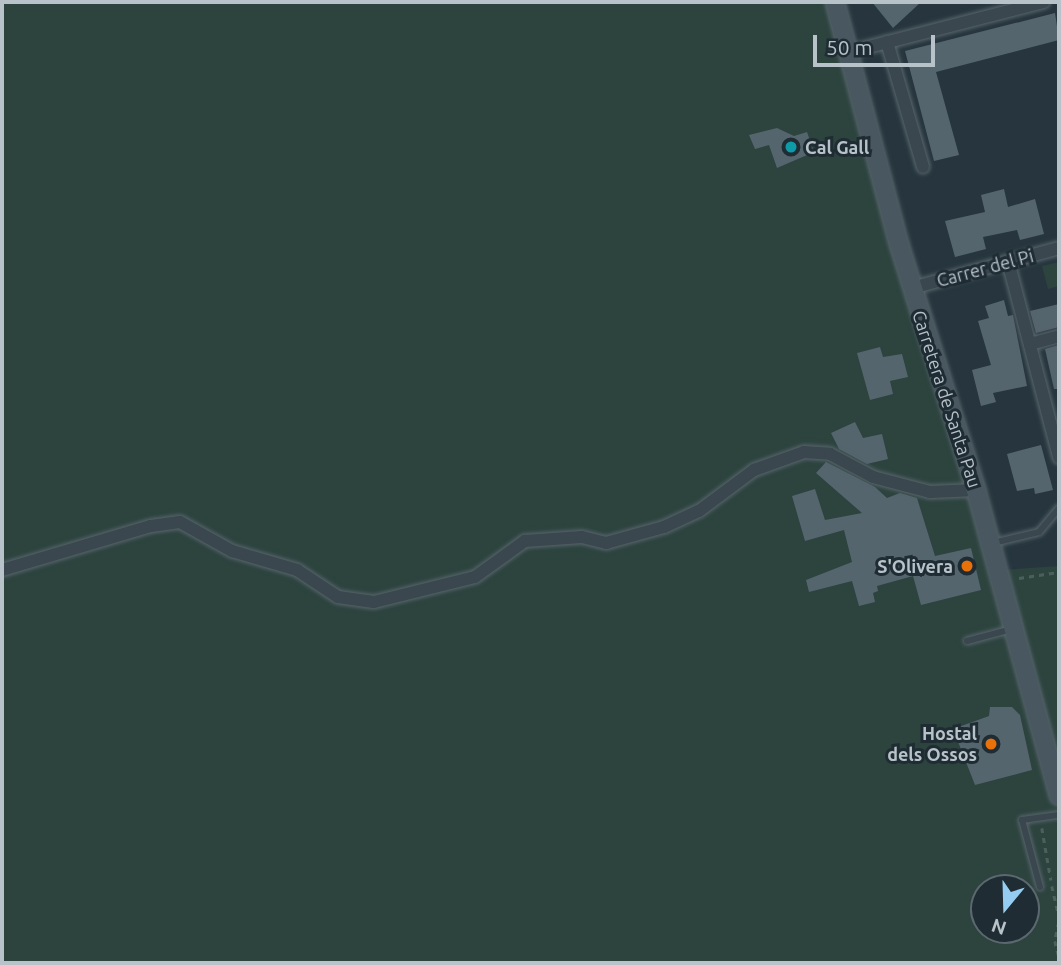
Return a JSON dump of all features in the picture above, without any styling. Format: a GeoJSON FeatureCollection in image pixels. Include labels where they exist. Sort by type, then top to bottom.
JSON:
{"type":"FeatureCollection","features":[{"type":"Feature","properties":{"kind":"main road","name":"Carretera de Santa Pau"},"geometry":{"type":"LineString","coordinates":[[835,2],[912,288],[976,490],[1059,796]]}},
{"type":"Feature","properties":{"kind":"street"},"geometry":{"type":"LineString","coordinates":[[849,52],[1044,2]]}},
{"type":"Feature","properties":{"kind":"street"},"geometry":{"type":"LineString","coordinates":[[887,43],[923,167]]}},
{"type":"Feature","properties":{"kind":"street","name":"Carrer del Pi"},"geometry":{"type":"LineString","coordinates":[[912,288],[1059,248]]}},
{"type":"Feature","properties":{"kind":"street"},"geometry":{"type":"LineString","coordinates":[[1008,261],[1030,344],[1055,421],[1059,457]]}},
{"type":"Feature","properties":{"kind":"street"},"geometry":{"type":"LineString","coordinates":[[1030,344],[1059,336]]}},
{"type":"Feature","properties":{"kind":"street"},"geometry":{"type":"LineString","coordinates":[[2,570],[151,526],[180,522],[232,551],[297,570],[338,597],[373,602],[475,578],[525,541],[582,537],[606,543],[664,527],[699,511],[754,470],[804,452],[830,453],[873,477],[930,492],[976,490]]}},
{"type":"Feature","properties":{"kind":"lane"},"geometry":{"type":"LineString","coordinates":[[991,544],[1039,532],[1059,508]]}},
{"type":"Feature","properties":{"kind":"lane"},"geometry":{"type":"LineString","coordinates":[[967,640],[1014,629]]}},
{"type":"Feature","properties":{"kind":"lane"},"geometry":{"type":"LineString","coordinates":[[1036,874],[1021,820],[1059,815]]}},
{"type":"Feature","properties":{"kind":"path"},"geometry":{"type":"LineString","coordinates":[[1002,581],[1059,572]]}},
{"type":"Feature","properties":{"kind":"path"},"geometry":{"type":"LineString","coordinates":[[1043,832],[1059,917]]}},
{"type":"Feature","properties":{"kind":"path"},"geometry":{"type":"LineString","coordinates":[[1059,922],[1055,941],[1059,960]]}},
{"type":"Feature","properties":{"kind":"green space"},"geometry":{"type":"Polygon","coordinates":[[[2,2],[835,2],[990,571],[1059,566],[1059,963],[2,963],[2,2]]]}},
{"type":"Feature","properties":{"kind":"green space"},"geometry":{"type":"Polygon","coordinates":[[[1059,262],[1059,286],[1048,289],[1042,266],[1059,262]]]}},
{"type":"Feature","properties":{"kind":"building"},"geometry":{"type":"Polygon","coordinates":[[[872,2],[921,2],[893,28],[872,2]]]}},
{"type":"Feature","properties":{"kind":"building"},"geometry":{"type":"Polygon","coordinates":[[[1055,13],[1059,40],[936,72],[959,155],[934,161],[905,51],[1055,13]]]}},
{"type":"Feature","properties":{"kind":"building","name":"Cal Gall"},"geometry":{"type":"Polygon","coordinates":[[[777,128],[794,136],[807,132],[814,152],[777,168],[769,145],[755,149],[749,135],[777,128]]]}},
{"type":"Feature","properties":{"kind":"building"},"geometry":{"type":"Polygon","coordinates":[[[1004,189],[1008,207],[1035,199],[1044,234],[1020,240],[1017,230],[983,237],[986,249],[955,257],[945,221],[985,212],[981,195],[1004,189]]]}},
{"type":"Feature","properties":{"kind":"building"},"geometry":{"type":"Polygon","coordinates":[[[1004,300],[1008,316],[1013,315],[1027,386],[993,393],[996,402],[981,406],[972,370],[991,365],[978,321],[989,318],[985,306],[1004,300]]]}},
{"type":"Feature","properties":{"kind":"building"},"geometry":{"type":"Polygon","coordinates":[[[1059,304],[1059,327],[1036,333],[1030,311],[1059,304]]]}},
{"type":"Feature","properties":{"kind":"building"},"geometry":{"type":"Polygon","coordinates":[[[1059,345],[1059,389],[1054,389],[1045,349],[1059,345]]]}},
{"type":"Feature","properties":{"kind":"building"},"geometry":{"type":"Polygon","coordinates":[[[880,347],[883,357],[902,354],[908,377],[890,381],[893,394],[870,400],[857,353],[880,347]]]}},
{"type":"Feature","properties":{"kind":"building"},"geometry":{"type":"Polygon","coordinates":[[[855,422],[863,438],[882,434],[888,459],[867,464],[839,449],[831,433],[855,422]]]}},
{"type":"Feature","properties":{"kind":"building"},"geometry":{"type":"Polygon","coordinates":[[[1041,445],[1053,490],[1035,494],[1034,488],[1017,491],[1007,454],[1041,445]]]}},
{"type":"Feature","properties":{"kind":"building"},"geometry":{"type":"Polygon","coordinates":[[[826,462],[875,487],[887,498],[900,493],[917,498],[935,556],[971,548],[981,590],[921,605],[913,576],[877,586],[878,591],[873,593],[875,602],[859,606],[852,581],[809,592],[806,580],[852,562],[844,530],[805,541],[792,496],[815,489],[825,520],[862,513],[816,473],[826,462]]]}},
{"type":"Feature","properties":{"kind":"building","name":"Hostal dels Ossos"},"geometry":{"type":"Polygon","coordinates":[[[990,707],[1012,707],[1020,715],[1032,770],[975,785],[953,729],[989,716],[990,707]]]}},
{"type":"Feature","properties":{"kind":"place","name":"Cal Gall"},"geometry":{"type":"Point","coordinates":[791,147]}},
{"type":"Feature","properties":{"kind":"place","name":"S'Olivera"},"geometry":{"type":"Point","coordinates":[967,566]}},
{"type":"Feature","properties":{"kind":"place","name":"Hostal dels Ossos"},"geometry":{"type":"Point","coordinates":[991,744]}}]}
